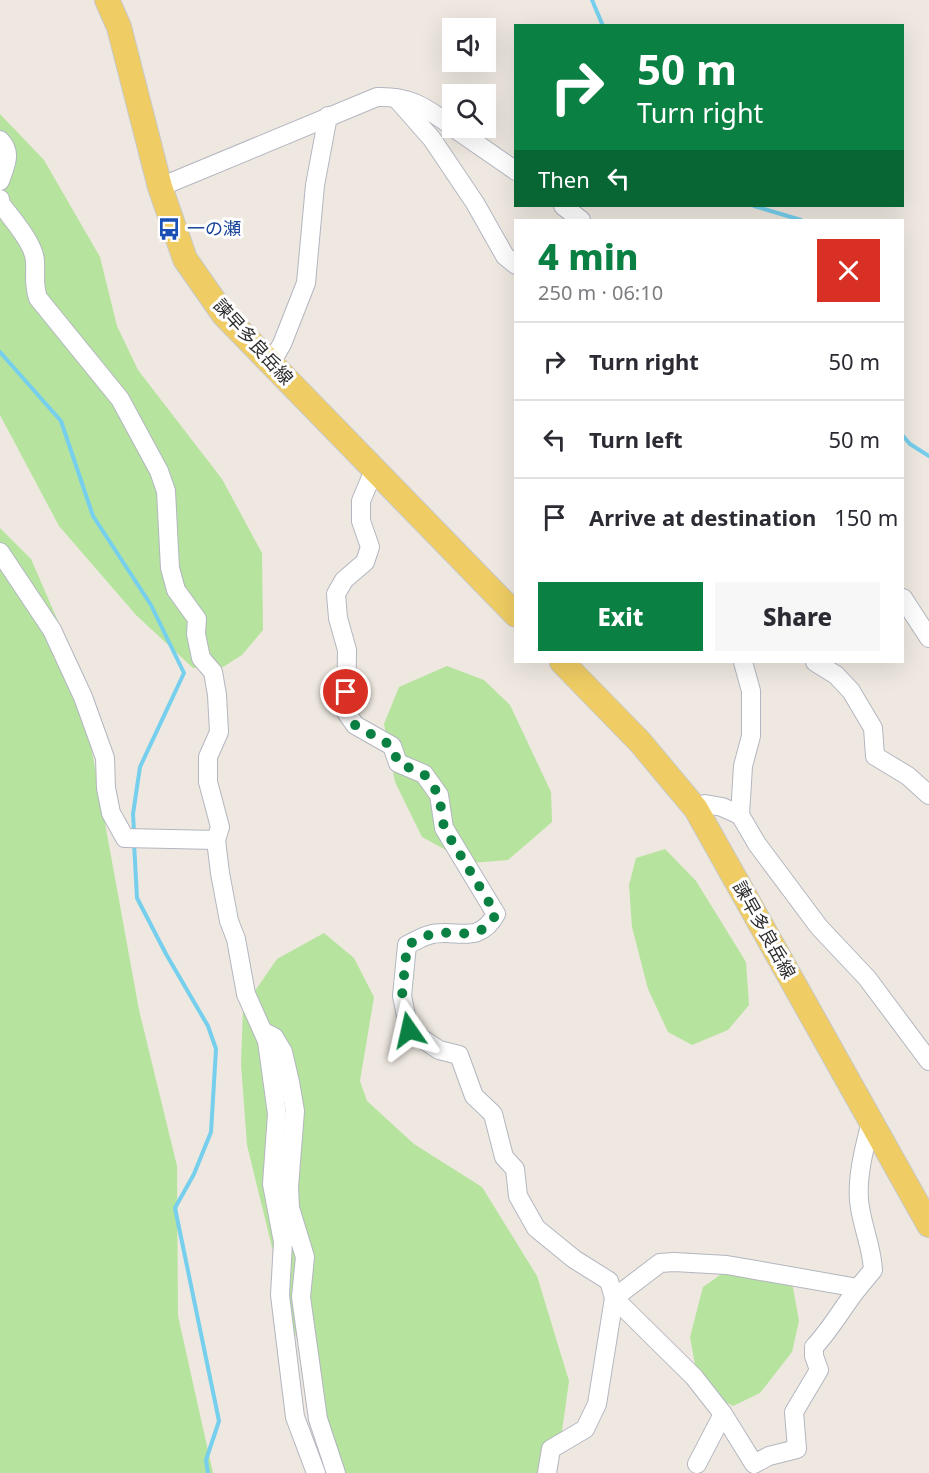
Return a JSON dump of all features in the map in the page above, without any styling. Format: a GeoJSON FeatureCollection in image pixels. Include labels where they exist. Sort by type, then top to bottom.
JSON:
{"type":"FeatureCollection","features":[{"type":"Feature","properties":{"kind":"main road","name":"諫早多良岳線"},"geometry":{"type":"LineString","coordinates":[[107,0],[119,27],[160,187],[185,259],[224,315],[514,613]]}},
{"type":"Feature","properties":{"kind":"main road","name":"諫早多良岳線"},"geometry":{"type":"LineString","coordinates":[[563,663],[640,742],[696,809],[929,1225]]}},
{"type":"Feature","properties":{"kind":"street"},"geometry":{"type":"LineString","coordinates":[[160,187],[377,97],[395,96],[420,104],[442,119]]}},
{"type":"Feature","properties":{"kind":"street"},"geometry":{"type":"LineString","coordinates":[[395,96],[432,139],[475,203],[505,256],[514,263]]}},
{"type":"Feature","properties":{"kind":"street"},"geometry":{"type":"LineString","coordinates":[[271,363],[282,344],[306,283],[315,185],[328,116]]}},
{"type":"Feature","properties":{"kind":"street"},"geometry":{"type":"LineString","coordinates":[[469,138],[514,170]]}},
{"type":"Feature","properties":{"kind":"street"},"geometry":{"type":"LineString","coordinates":[[0,140],[5,145],[8,155],[0,181]]}},
{"type":"Feature","properties":{"kind":"street"},"geometry":{"type":"LineString","coordinates":[[0,199],[1,204],[23,234],[35,258],[34,286],[38,298],[120,399],[159,471],[166,491],[170,568],[176,590],[197,619],[196,633],[201,658],[213,672],[218,695],[219,732],[208,757],[208,782],[220,827],[216,840],[229,921],[236,939],[246,994],[267,1041],[277,1114],[272,1184],[283,1242],[280,1295],[295,1417],[316,1473]]}},
{"type":"Feature","properties":{"kind":"street"},"geometry":{"type":"LineString","coordinates":[[563,207],[580,219]]}},
{"type":"Feature","properties":{"kind":"street"},"geometry":{"type":"LineString","coordinates":[[374,470],[362,501],[361,520],[369,547],[365,562],[344,580],[336,594],[338,618],[347,650],[346,712],[355,725],[392,746],[398,763],[424,774],[439,795],[444,828],[496,914],[491,924],[470,935],[430,934],[407,945],[402,996],[409,1030],[439,1050],[459,1055],[474,1096],[493,1114],[504,1157],[515,1169],[518,1196],[536,1228],[574,1259],[609,1281],[614,1298],[597,1404],[585,1429],[551,1449],[547,1473]]}},
{"type":"Feature","properties":{"kind":"street"},"geometry":{"type":"LineString","coordinates":[[0,552],[52,630],[83,697],[105,758],[106,788],[111,813],[134,838],[216,840]]}},
{"type":"Feature","properties":{"kind":"street"},"geometry":{"type":"LineString","coordinates":[[904,600],[929,638]]}},
{"type":"Feature","properties":{"kind":"street"},"geometry":{"type":"LineString","coordinates":[[743,663],[751,691],[751,736],[743,766],[740,815],[757,844],[819,927],[867,978],[929,1061]]}},
{"type":"Feature","properties":{"kind":"street"},"geometry":{"type":"LineString","coordinates":[[817,663],[836,675],[851,691],[873,728],[875,756],[908,776],[929,795]]}},
{"type":"Feature","properties":{"kind":"street"},"geometry":{"type":"LineString","coordinates":[[696,809],[705,804],[722,807],[740,815]]}},
{"type":"Feature","properties":{"kind":"street"},"geometry":{"type":"LineString","coordinates":[[263,1032],[274,1037],[283,1052],[295,1111],[289,1187],[290,1208],[304,1257],[301,1297],[318,1419],[336,1473]]}},
{"type":"Feature","properties":{"kind":"street"},"geometry":{"type":"LineString","coordinates":[[614,1298],[694,1377],[723,1414],[757,1469],[769,1456],[797,1449],[794,1412],[819,1370],[814,1356],[814,1347],[873,1270],[859,1200],[863,1154],[871,1121]]}},
{"type":"Feature","properties":{"kind":"street"},"geometry":{"type":"LineString","coordinates":[[614,1298],[660,1263],[674,1262],[727,1265],[858,1288]]}},
{"type":"Feature","properties":{"kind":"street"},"geometry":{"type":"LineString","coordinates":[[697,1464],[723,1414]]}},
{"type":"Feature","properties":{"kind":"green space"},"geometry":{"type":"Polygon","coordinates":[[[0,114],[44,160],[100,257],[117,326],[138,370],[222,479],[262,553],[263,630],[242,655],[223,667],[193,668],[136,615],[59,526],[0,415],[0,114]]]}},
{"type":"Feature","properties":{"kind":"green space"},"geometry":{"type":"Polygon","coordinates":[[[0,528],[31,559],[67,642],[93,757],[139,1010],[177,1166],[178,1316],[213,1473],[0,1473],[0,528]]]}},
{"type":"Feature","properties":{"kind":"green space"},"geometry":{"type":"Polygon","coordinates":[[[447,666],[484,680],[510,705],[551,792],[552,822],[508,860],[470,863],[422,837],[395,782],[384,724],[399,687],[447,666]]]}},
{"type":"Feature","properties":{"kind":"green space"},"geometry":{"type":"Polygon","coordinates":[[[665,849],[696,881],[746,962],[749,1005],[728,1030],[692,1045],[668,1032],[648,989],[632,927],[629,885],[636,858],[665,849]]]}},
{"type":"Feature","properties":{"kind":"green space"},"geometry":{"type":"Polygon","coordinates":[[[324,933],[354,958],[374,997],[360,1081],[367,1101],[414,1144],[482,1187],[537,1276],[569,1381],[558,1460],[547,1473],[335,1473],[280,1280],[247,1145],[241,1064],[243,1008],[277,959],[324,933]]]}},
{"type":"Feature","properties":{"kind":"green space"},"geometry":{"type":"Polygon","coordinates":[[[744,1258],[790,1271],[799,1321],[792,1352],[760,1393],[733,1406],[699,1387],[690,1337],[703,1287],[744,1258]]]}},
{"type":"Feature","properties":{"kind":"waterway"},"geometry":{"type":"LineString","coordinates":[[592,0],[602,24]]}},
{"type":"Feature","properties":{"kind":"waterway"},"geometry":{"type":"LineString","coordinates":[[757,207],[798,219]]}},
{"type":"Feature","properties":{"kind":"waterway"},"geometry":{"type":"LineString","coordinates":[[0,352],[61,421],[93,516],[151,605],[184,673],[140,767],[133,814],[134,832]]}},
{"type":"Feature","properties":{"kind":"waterway"},"geometry":{"type":"LineString","coordinates":[[904,437],[910,444],[929,456]]}},
{"type":"Feature","properties":{"kind":"waterway"},"geometry":{"type":"LineString","coordinates":[[134,843],[137,898],[166,954],[208,1026],[216,1049],[211,1132],[194,1174],[175,1208],[219,1421],[206,1460],[208,1473]]}},
{"type":"Feature","properties":{"kind":"place","name":"一の瀬"},"geometry":{"type":"Point","coordinates":[169,229]}},
{"type":"Feature","properties":{"kind":"route"},"geometry":{"type":"LineString","coordinates":[[346,692],[346,712],[355,725],[392,746],[398,763],[424,774],[439,795],[444,828],[496,914],[491,924],[470,935],[430,934],[407,945],[402,996],[409,1030]]}}]}
